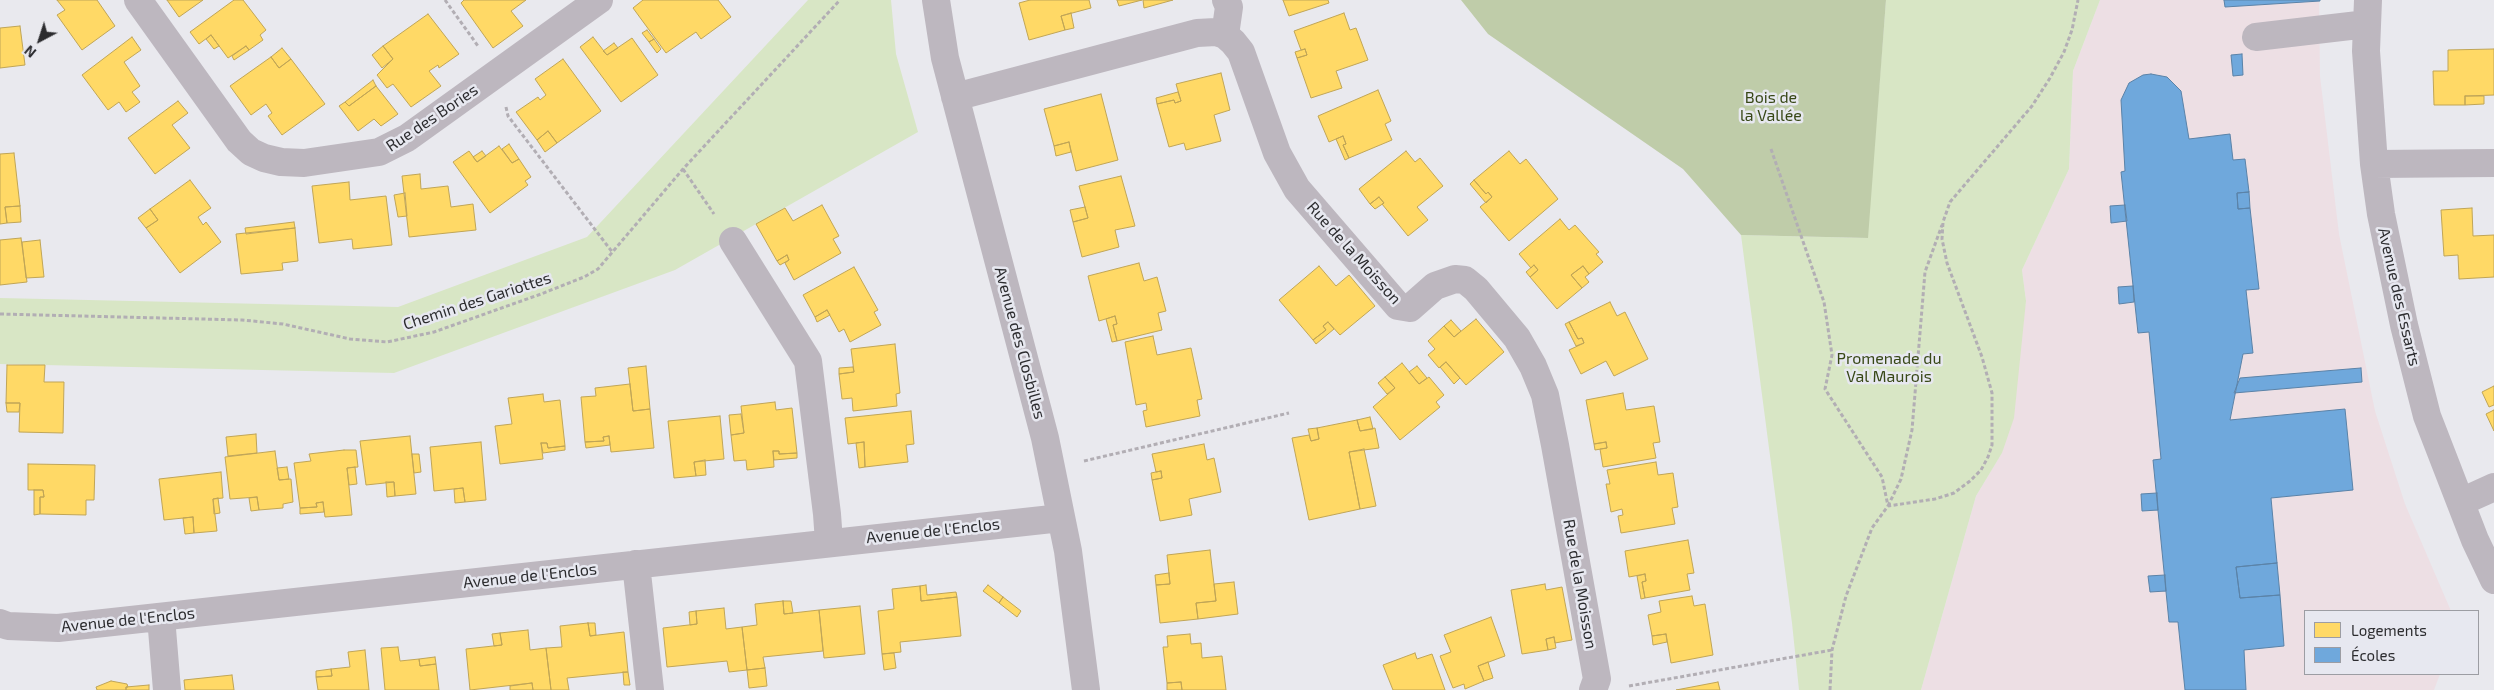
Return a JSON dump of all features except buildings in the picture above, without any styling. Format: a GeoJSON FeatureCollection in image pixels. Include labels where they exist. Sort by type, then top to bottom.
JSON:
{"type":"FeatureCollection","features":[{"type":"Feature","properties":{"kind":"street","name":"Rue des Bories"},"geometry":{"type":"LineString","coordinates":[[138,0],[239,140],[251,152],[281,162],[304,163],[379,152],[407,138],[598,0]]}},
{"type":"Feature","properties":{"kind":"street","name":"Avenue des Closbilles"},"geometry":{"type":"LineString","coordinates":[[936,0],[945,58],[1045,438],[1078,613],[1086,690]]}},
{"type":"Feature","properties":{"kind":"street"},"geometry":{"type":"LineString","coordinates":[[955,97],[1197,33],[1216,32],[1225,35],[1229,7],[1226,0]]}},
{"type":"Feature","properties":{"kind":"street"},"geometry":{"type":"LineString","coordinates":[[2256,37],[2368,12]]}},
{"type":"Feature","properties":{"kind":"street","name":"Avenue des Essarts"},"geometry":{"type":"LineString","coordinates":[[2368,12],[2366,51],[2374,164],[2381,214],[2402,316],[2425,407],[2475,540],[2494,580]]}},
{"type":"Feature","properties":{"kind":"street","name":"Rue de la Moisson"},"geometry":{"type":"LineString","coordinates":[[1225,35],[1242,52],[1278,153],[1297,189],[1398,306],[1410,308],[1435,286],[1454,279],[1465,280],[1476,289],[1517,338],[1533,366],[1545,395],[1595,684]]}},
{"type":"Feature","properties":{"kind":"street"},"geometry":{"type":"LineString","coordinates":[[2374,164],[2494,163]]}},
{"type":"Feature","properties":{"kind":"street"},"geometry":{"type":"LineString","coordinates":[[733,241],[808,361],[827,514],[828,542]]}},
{"type":"Feature","properties":{"kind":"street"},"geometry":{"type":"LineString","coordinates":[[2460,502],[2494,487]]}},
{"type":"Feature","properties":{"kind":"street","name":"Avenue de l'Enclos"},"geometry":{"type":"LineString","coordinates":[[0,623],[8,626],[58,628],[828,542],[1061,518]]}},
{"type":"Feature","properties":{"kind":"street"},"geometry":{"type":"LineString","coordinates":[[636,564],[650,690]]}},
{"type":"Feature","properties":{"kind":"street"},"geometry":{"type":"LineString","coordinates":[[161,617],[167,690]]}},
{"type":"Feature","properties":{"kind":"path"},"geometry":{"type":"LineString","coordinates":[[445,0],[498,73],[508,116],[613,253]]}},
{"type":"Feature","properties":{"kind":"path","name":"Chemin des Gariottes"},"geometry":{"type":"LineString","coordinates":[[0,314],[242,320],[283,324],[350,339],[387,342],[434,332],[584,278],[598,269],[613,253],[683,169],[840,0]]}},
{"type":"Feature","properties":{"kind":"path"},"geometry":{"type":"LineString","coordinates":[[1830,690],[1832,650],[1846,596],[1872,528],[1888,506],[1901,479],[1912,430],[1925,272],[1950,202],[2032,106],[2050,78],[2064,52],[2072,30],[2078,0]]}},
{"type":"Feature","properties":{"kind":"path"},"geometry":{"type":"LineString","coordinates":[[1771,149],[1824,302],[1832,355],[1825,389],[1882,477],[1888,506]]}},
{"type":"Feature","properties":{"kind":"path"},"geometry":{"type":"LineString","coordinates":[[683,169],[733,241]]}},
{"type":"Feature","properties":{"kind":"path"},"geometry":{"type":"LineString","coordinates":[[1888,506],[1936,499],[1954,493],[1981,470],[1992,445],[1992,394],[1982,356],[1947,264],[1942,239],[1943,222]]}},
{"type":"Feature","properties":{"kind":"path"},"geometry":{"type":"LineString","coordinates":[[1084,460],[1289,414]]}},
{"type":"Feature","properties":{"kind":"path"},"geometry":{"type":"LineString","coordinates":[[1595,684],[1624,687],[1832,650]]}},
{"type":"Feature","properties":{"kind":"shaded area"},"geometry":{"type":"Polygon","coordinates":[[[2100,0],[2319,0],[2320,76],[2339,234],[2375,411],[2405,504],[2451,610],[2304,610],[2304,675],[2440,675],[2434,690],[1921,690],[1976,496],[2002,453],[2026,301],[2022,270],[2069,169],[2073,71],[2100,0]]]}},
{"type":"Feature","properties":{"kind":"green space"},"geometry":{"type":"Polygon","coordinates":[[[808,0],[891,0],[896,54],[918,132],[675,270],[394,373],[0,364],[0,298],[398,307],[587,237],[808,0]]]}},
{"type":"Feature","properties":{"kind":"green space","name":"Bois de la Vallée"},"geometry":{"type":"Polygon","coordinates":[[[1461,0],[1886,0],[1868,238],[1741,235],[1683,169],[1488,34],[1461,0]]]}},
{"type":"Feature","properties":{"kind":"green space","name":"Promenade du Val Maurois"},"geometry":{"type":"Polygon","coordinates":[[[1886,0],[2100,0],[2073,71],[2069,169],[2022,270],[2026,301],[2014,418],[2002,453],[1976,496],[1921,690],[1799,690],[1792,623],[1741,235],[1867,238],[1886,0]]]}}]}
